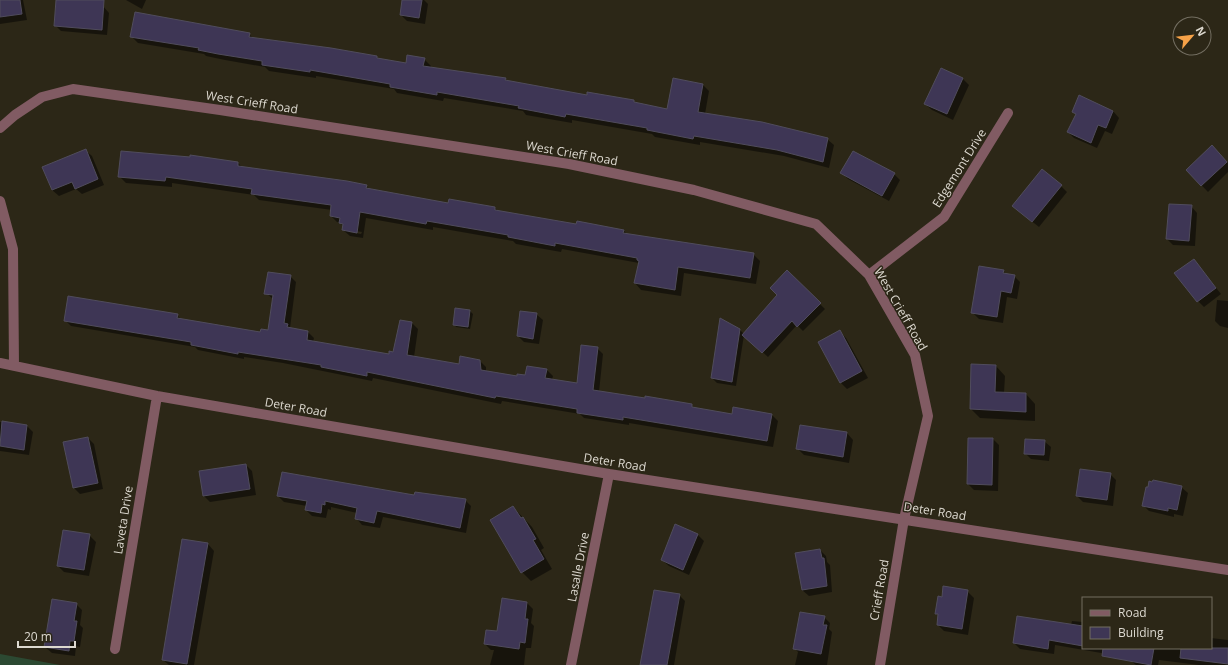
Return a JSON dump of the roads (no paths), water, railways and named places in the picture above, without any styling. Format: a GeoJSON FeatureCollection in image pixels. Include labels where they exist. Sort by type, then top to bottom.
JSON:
{"type":"FeatureCollection","features":[{"type":"Feature","properties":{"kind":"street","name":"West Crieff Road"},"geometry":{"type":"LineString","coordinates":[[0,128],[15,115],[42,97],[73,89],[220,110],[569,164],[694,190],[816,224],[869,275],[915,355],[928,416],[904,519]]}},
{"type":"Feature","properties":{"kind":"street","name":"Edgemont Drive"},"geometry":{"type":"LineString","coordinates":[[869,275],[944,218],[1008,112]]}},
{"type":"Feature","properties":{"kind":"street"},"geometry":{"type":"LineString","coordinates":[[0,201],[13,249],[14,366]]}},
{"type":"Feature","properties":{"kind":"street","name":"Deter Road"},"geometry":{"type":"LineString","coordinates":[[0,363],[157,396],[609,474],[1228,570]]}},
{"type":"Feature","properties":{"kind":"street","name":"Laveta Drive"},"geometry":{"type":"LineString","coordinates":[[115,649],[157,396]]}},
{"type":"Feature","properties":{"kind":"street","name":"Lasalle Drive"},"geometry":{"type":"LineString","coordinates":[[571,665],[609,474]]}},
{"type":"Feature","properties":{"kind":"street","name":"Crieff Road"},"geometry":{"type":"LineString","coordinates":[[880,665],[904,519]]}}]}
